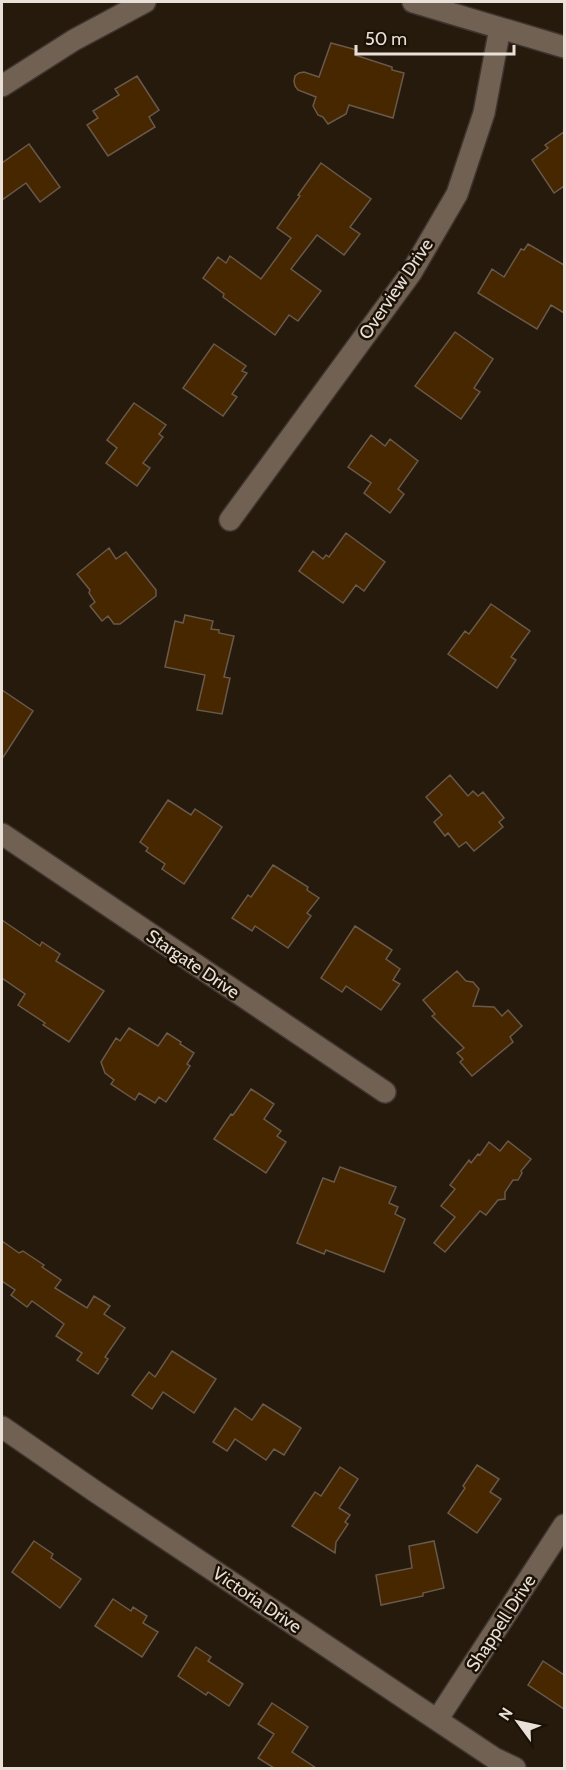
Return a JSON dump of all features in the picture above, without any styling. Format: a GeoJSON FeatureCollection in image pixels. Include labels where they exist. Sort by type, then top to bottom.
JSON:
{"type":"FeatureCollection","features":[{"type":"Feature","properties":{"kind":"street"},"geometry":{"type":"LineString","coordinates":[[2,86],[74,40],[145,2]]}},
{"type":"Feature","properties":{"kind":"street"},"geometry":{"type":"LineString","coordinates":[[413,2],[564,46]]}},
{"type":"Feature","properties":{"kind":"street","name":"Overview Drive"},"geometry":{"type":"LineString","coordinates":[[230,520],[411,273],[457,194],[484,113],[500,28]]}},
{"type":"Feature","properties":{"kind":"street","name":"Stargate Drive"},"geometry":{"type":"LineString","coordinates":[[2,834],[385,1092]]}},
{"type":"Feature","properties":{"kind":"street","name":"Victoria Drive"},"geometry":{"type":"LineString","coordinates":[[2,1427],[494,1758],[515,1768]]}},
{"type":"Feature","properties":{"kind":"street","name":"Shappell Drive"},"geometry":{"type":"LineString","coordinates":[[437,1720],[564,1525]]}},
{"type":"Feature","properties":{"kind":"building"},"geometry":{"type":"Polygon","coordinates":[[[331,43],[357,50],[355,55],[404,73],[393,118],[349,105],[346,114],[328,124],[323,117],[318,115],[313,106],[316,97],[298,90],[294,81],[295,76],[304,72],[319,77],[331,43]]]}},
{"type":"Feature","properties":{"kind":"building"},"geometry":{"type":"Polygon","coordinates":[[[137,76],[159,110],[149,117],[155,127],[108,156],[87,125],[98,118],[93,111],[119,95],[115,89],[137,76]]]}},
{"type":"Feature","properties":{"kind":"building"},"geometry":{"type":"Polygon","coordinates":[[[564,132],[564,186],[554,193],[532,160],[548,148],[545,145],[564,132]]]}},
{"type":"Feature","properties":{"kind":"building"},"geometry":{"type":"Polygon","coordinates":[[[29,144],[60,187],[40,202],[26,183],[2,200],[2,163],[29,144]]]}},
{"type":"Feature","properties":{"kind":"building"},"geometry":{"type":"Polygon","coordinates":[[[321,163],[371,199],[350,227],[360,234],[344,255],[317,235],[291,269],[321,291],[298,321],[289,315],[275,335],[223,297],[224,294],[203,278],[218,257],[226,263],[230,256],[261,279],[291,238],[277,228],[321,163]]]}},
{"type":"Feature","properties":{"kind":"building"},"geometry":{"type":"Polygon","coordinates":[[[528,244],[564,265],[564,313],[551,305],[537,329],[478,293],[492,269],[504,277],[521,249],[524,250],[528,244]]]}},
{"type":"Feature","properties":{"kind":"building"},"geometry":{"type":"Polygon","coordinates":[[[455,332],[493,359],[474,388],[480,392],[461,419],[415,386],[455,332]]]}},
{"type":"Feature","properties":{"kind":"building"},"geometry":{"type":"Polygon","coordinates":[[[214,344],[246,366],[242,371],[247,373],[232,394],[237,397],[223,416],[183,388],[214,344]]]}},
{"type":"Feature","properties":{"kind":"building"},"geometry":{"type":"Polygon","coordinates":[[[134,403],[166,425],[159,434],[163,437],[143,463],[150,468],[137,486],[106,463],[117,448],[107,440],[134,403]]]}},
{"type":"Feature","properties":{"kind":"building"},"geometry":{"type":"Polygon","coordinates":[[[371,435],[385,446],[390,439],[418,461],[398,489],[404,494],[390,513],[364,493],[371,483],[348,467],[371,435]]]}},
{"type":"Feature","properties":{"kind":"building"},"geometry":{"type":"Polygon","coordinates":[[[346,533],[385,562],[364,591],[356,585],[343,603],[299,571],[313,551],[323,559],[326,555],[329,557],[346,533]]]}},
{"type":"Feature","properties":{"kind":"building"},"geometry":{"type":"Polygon","coordinates":[[[109,548],[116,559],[126,552],[156,590],[156,596],[120,624],[114,624],[108,616],[102,621],[90,606],[95,602],[89,593],[90,590],[77,574],[109,548]]]}},
{"type":"Feature","properties":{"kind":"building"},"geometry":{"type":"Polygon","coordinates":[[[491,604],[530,631],[511,657],[516,660],[497,688],[448,654],[465,631],[469,634],[491,604]]]}},
{"type":"Feature","properties":{"kind":"building"},"geometry":{"type":"Polygon","coordinates":[[[185,615],[213,621],[211,629],[234,636],[224,677],[230,678],[222,714],[197,710],[205,675],[165,667],[175,621],[183,623],[185,615]]]}},
{"type":"Feature","properties":{"kind":"building"},"geometry":{"type":"Polygon","coordinates":[[[2,690],[33,711],[2,759],[2,690]]]}},
{"type":"Feature","properties":{"kind":"building"},"geometry":{"type":"Polygon","coordinates":[[[450,775],[468,796],[473,791],[478,796],[483,792],[504,818],[499,822],[503,827],[474,851],[466,842],[459,847],[448,833],[445,836],[434,822],[442,815],[426,797],[450,775]]]}},
{"type":"Feature","properties":{"kind":"building"},"geometry":{"type":"Polygon","coordinates":[[[168,800],[191,815],[195,809],[222,827],[184,884],[162,869],[165,864],[146,851],[148,848],[140,842],[168,800]]]}},
{"type":"Feature","properties":{"kind":"building"},"geometry":{"type":"Polygon","coordinates":[[[273,865],[308,887],[307,890],[319,898],[307,913],[311,916],[288,948],[255,926],[252,931],[232,918],[248,895],[251,897],[273,865]]]}},
{"type":"Feature","properties":{"kind":"building"},"geometry":{"type":"Polygon","coordinates":[[[2,920],[40,946],[42,942],[60,954],[56,961],[104,991],[69,1042],[18,1005],[25,994],[2,978],[2,920]]]}},
{"type":"Feature","properties":{"kind":"building"},"geometry":{"type":"Polygon","coordinates":[[[355,926],[392,950],[386,959],[400,969],[393,980],[400,984],[381,1010],[346,986],[342,992],[321,978],[355,926]]]}},
{"type":"Feature","properties":{"kind":"building"},"geometry":{"type":"Polygon","coordinates":[[[457,971],[466,981],[473,982],[479,989],[473,1006],[494,1007],[502,1016],[508,1010],[522,1026],[510,1037],[513,1042],[472,1076],[460,1062],[463,1059],[457,1053],[464,1048],[432,1016],[435,1014],[423,1000],[457,971]]]}},
{"type":"Feature","properties":{"kind":"building"},"geometry":{"type":"Polygon","coordinates":[[[129,1028],[158,1046],[167,1033],[194,1053],[187,1064],[190,1066],[166,1102],[159,1097],[155,1103],[139,1093],[135,1100],[111,1084],[114,1080],[105,1073],[101,1062],[116,1038],[120,1041],[129,1028]]]}},
{"type":"Feature","properties":{"kind":"building"},"geometry":{"type":"Polygon","coordinates":[[[251,1089],[274,1104],[264,1119],[281,1131],[277,1136],[286,1142],[266,1173],[214,1139],[251,1089]]]}},
{"type":"Feature","properties":{"kind":"building"},"geometry":{"type":"Polygon","coordinates":[[[508,1141],[531,1159],[521,1171],[518,1180],[513,1180],[505,1192],[505,1199],[498,1200],[486,1215],[480,1211],[445,1252],[434,1243],[455,1217],[441,1206],[455,1189],[450,1185],[469,1160],[471,1163],[478,1154],[480,1155],[489,1142],[500,1151],[508,1141]]]}},
{"type":"Feature","properties":{"kind":"building"},"geometry":{"type":"Polygon","coordinates":[[[340,1167],[396,1187],[389,1203],[398,1207],[395,1214],[405,1219],[384,1272],[326,1250],[324,1254],[297,1243],[323,1178],[334,1182],[340,1167]]]}},
{"type":"Feature","properties":{"kind":"building"},"geometry":{"type":"Polygon","coordinates":[[[2,1241],[19,1253],[23,1251],[44,1265],[42,1267],[61,1280],[55,1288],[87,1308],[94,1296],[110,1306],[104,1314],[125,1328],[105,1357],[108,1359],[98,1374],[77,1360],[82,1353],[56,1336],[64,1324],[32,1301],[27,1307],[11,1295],[15,1290],[2,1281],[2,1241]]]}},
{"type":"Feature","properties":{"kind":"building"},"geometry":{"type":"Polygon","coordinates":[[[172,1351],[216,1379],[194,1413],[163,1392],[152,1409],[132,1395],[149,1372],[155,1377],[172,1351]]]}},
{"type":"Feature","properties":{"kind":"building"},"geometry":{"type":"Polygon","coordinates":[[[263,1404],[301,1428],[284,1455],[274,1449],[266,1460],[235,1439],[227,1451],[213,1442],[235,1408],[252,1420],[263,1404]]]}},
{"type":"Feature","properties":{"kind":"building"},"geometry":{"type":"Polygon","coordinates":[[[477,1465],[499,1479],[490,1492],[501,1499],[477,1533],[448,1513],[477,1465]]]}},
{"type":"Feature","properties":{"kind":"building"},"geometry":{"type":"Polygon","coordinates":[[[340,1467],[358,1479],[339,1508],[350,1515],[345,1522],[348,1524],[336,1542],[335,1553],[292,1526],[315,1492],[321,1496],[340,1467]]]}},
{"type":"Feature","properties":{"kind":"building"},"geometry":{"type":"Polygon","coordinates":[[[34,1541],[53,1554],[51,1558],[81,1579],[60,1608],[12,1572],[34,1541]]]}},
{"type":"Feature","properties":{"kind":"building"},"geometry":{"type":"Polygon","coordinates":[[[434,1541],[444,1588],[423,1593],[423,1596],[381,1605],[376,1575],[412,1568],[409,1546],[434,1541]]]}},
{"type":"Feature","properties":{"kind":"building"},"geometry":{"type":"Polygon","coordinates":[[[113,1599],[131,1611],[133,1607],[147,1616],[143,1623],[158,1632],[142,1657],[95,1626],[113,1599]]]}},
{"type":"Feature","properties":{"kind":"building"},"geometry":{"type":"Polygon","coordinates":[[[196,1647],[211,1657],[208,1661],[243,1684],[229,1706],[208,1692],[206,1695],[178,1676],[196,1647]]]}},
{"type":"Feature","properties":{"kind":"building"},"geometry":{"type":"Polygon","coordinates":[[[543,1661],[564,1675],[564,1709],[528,1685],[543,1661]]]}},
{"type":"Feature","properties":{"kind":"building"},"geometry":{"type":"Polygon","coordinates":[[[272,1703],[308,1727],[292,1752],[316,1768],[274,1768],[258,1758],[274,1734],[258,1724],[272,1703]]]}}]}
